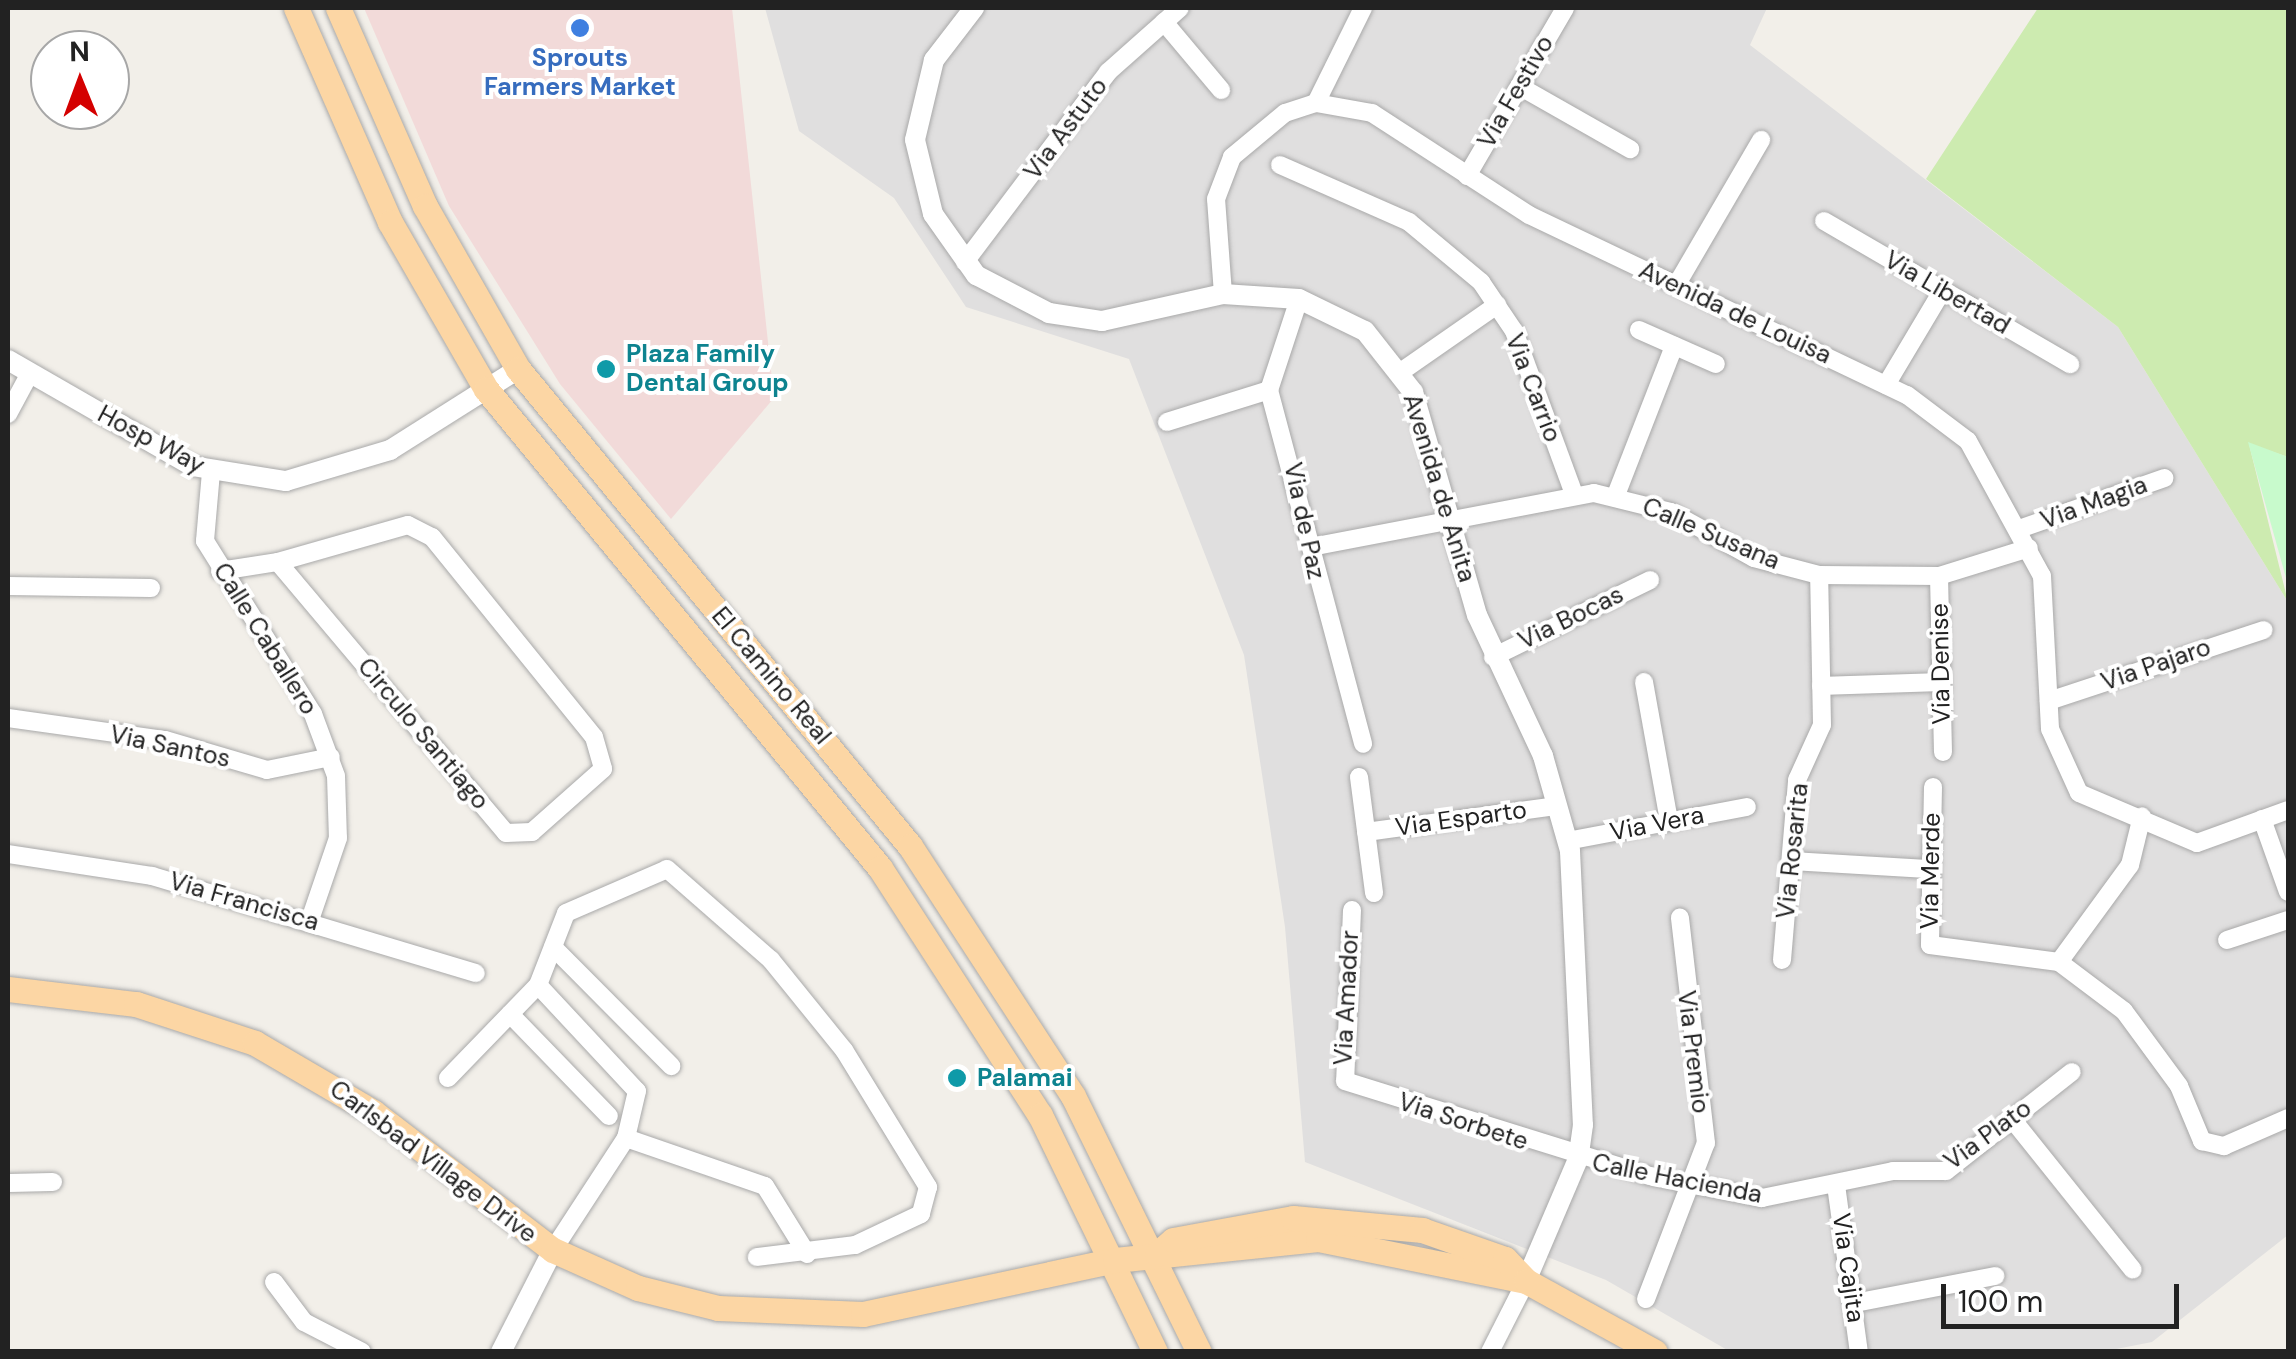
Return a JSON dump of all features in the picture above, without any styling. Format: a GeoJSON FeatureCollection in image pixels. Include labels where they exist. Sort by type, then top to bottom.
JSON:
{"type":"FeatureCollection","features":[{"type":"Feature","properties":{"kind":"main road","name":"El Camino Real"},"geometry":{"type":"LineString","coordinates":[[296,8],[390,222],[486,390],[880,868],[983,1019],[1115,1260],[1155,1352]]}},
{"type":"Feature","properties":{"kind":"main road","name":"El Camino Real"},"geometry":{"type":"LineString","coordinates":[[338,8],[425,206],[518,369],[910,846],[1038,1038],[1156,1254],[1199,1352]]}},
{"type":"Feature","properties":{"kind":"main road","name":"Carlsbad Village Drive"},"geometry":{"type":"LineString","coordinates":[[8,989],[136,1004],[255,1043],[350,1096],[553,1250],[674,1299],[799,1317],[900,1308],[1156,1254],[1173,1240],[1322,1216],[1463,1242],[1505,1259],[1526,1281],[1654,1352]]}},
{"type":"Feature","properties":{"kind":"street","name":"Avenida de Anita"},"geometry":{"type":"LineString","coordinates":[[974,8],[934,60],[916,140],[925,195],[965,262],[1015,300],[1102,320],[1223,294],[1299,299],[1365,331],[1402,371],[1493,657],[1543,756],[1567,842],[1578,1160],[1526,1281]]}},
{"type":"Feature","properties":{"kind":"street","name":"Via Astuto"},"geometry":{"type":"LineString","coordinates":[[965,262],[1108,72],[1180,8]]}},
{"type":"Feature","properties":{"kind":"street"},"geometry":{"type":"LineString","coordinates":[[1223,294],[1216,199],[1232,158],[1274,118],[1316,103],[1363,8]]}},
{"type":"Feature","properties":{"kind":"street","name":"Via Festivo"},"geometry":{"type":"LineString","coordinates":[[1467,176],[1564,8]]}},
{"type":"Feature","properties":{"kind":"street"},"geometry":{"type":"LineString","coordinates":[[1164,22],[1221,90]]}},
{"type":"Feature","properties":{"kind":"street"},"geometry":{"type":"LineString","coordinates":[[1519,86],[1630,149]]}},
{"type":"Feature","properties":{"kind":"street","name":"Avenida de Louisa"},"geometry":{"type":"LineString","coordinates":[[1316,103],[1372,113],[1467,176],[1886,385],[1968,441],[2022,528],[2029,548],[2046,604],[2050,728],[2079,793],[2110,812],[2142,816]]}},
{"type":"Feature","properties":{"kind":"street"},"geometry":{"type":"LineString","coordinates":[[1677,284],[1760,140]]}},
{"type":"Feature","properties":{"kind":"street","name":"Via Carrio"},"geometry":{"type":"LineString","coordinates":[[1280,165],[1409,222],[1497,305],[1574,494]]}},
{"type":"Feature","properties":{"kind":"street","name":"Via Libertad"},"geometry":{"type":"LineString","coordinates":[[1824,220],[2070,364]]}},
{"type":"Feature","properties":{"kind":"street"},"geometry":{"type":"LineString","coordinates":[[1886,385],[1942,291]]}},
{"type":"Feature","properties":{"kind":"street"},"geometry":{"type":"LineString","coordinates":[[1167,422],[1269,390],[1299,299]]}},
{"type":"Feature","properties":{"kind":"street"},"geometry":{"type":"LineString","coordinates":[[1402,371],[1497,305]]}},
{"type":"Feature","properties":{"kind":"street"},"geometry":{"type":"LineString","coordinates":[[1639,330],[1716,364]]}},
{"type":"Feature","properties":{"kind":"street"},"geometry":{"type":"LineString","coordinates":[[1616,495],[1674,346]]}},
{"type":"Feature","properties":{"kind":"street","name":"Hosp Way"},"geometry":{"type":"LineString","coordinates":[[8,360],[211,472],[286,481],[350,469],[518,369]]}},
{"type":"Feature","properties":{"kind":"street"},"geometry":{"type":"LineString","coordinates":[[8,414],[30,373]]}},
{"type":"Feature","properties":{"kind":"street","name":"Via de Paz"},"geometry":{"type":"LineString","coordinates":[[1269,390],[1363,744]]}},
{"type":"Feature","properties":{"kind":"street","name":"Calle Caballero"},"geometry":{"type":"LineString","coordinates":[[211,472],[205,541],[220,571],[314,714],[331,758],[338,838],[310,920]]}},
{"type":"Feature","properties":{"kind":"street","name":"Via Magia"},"geometry":{"type":"LineString","coordinates":[[2022,528],[2165,478]]}},
{"type":"Feature","properties":{"kind":"street","name":"Calle Susana"},"geometry":{"type":"LineString","coordinates":[[1311,548],[1574,494],[1616,495],[1754,558],[1819,575],[1939,576],[2029,548]]}},
{"type":"Feature","properties":{"kind":"street","name":"Circulo Santiago"},"geometry":{"type":"LineString","coordinates":[[392,527],[432,537],[594,737],[602,769],[532,832],[506,833],[278,562],[392,527]]}},
{"type":"Feature","properties":{"kind":"street"},"geometry":{"type":"LineString","coordinates":[[220,571],[278,562]]}},
{"type":"Feature","properties":{"kind":"street","name":"Via Rosarita"},"geometry":{"type":"LineString","coordinates":[[1782,960],[1797,780],[1822,726],[1819,575]]}},
{"type":"Feature","properties":{"kind":"street","name":"Via Denise"},"geometry":{"type":"LineString","coordinates":[[1939,576],[1943,752]]}},
{"type":"Feature","properties":{"kind":"street","name":"Via Bocas"},"geometry":{"type":"LineString","coordinates":[[1493,657],[1650,580]]}},
{"type":"Feature","properties":{"kind":"street"},"geometry":{"type":"LineString","coordinates":[[8,586],[151,588]]}},
{"type":"Feature","properties":{"kind":"street","name":"Via Pajaro"},"geometry":{"type":"LineString","coordinates":[[2049,702],[2264,630]]}},
{"type":"Feature","properties":{"kind":"street"},"geometry":{"type":"LineString","coordinates":[[1644,682],[1669,822]]}},
{"type":"Feature","properties":{"kind":"street"},"geometry":{"type":"LineString","coordinates":[[1821,686],[1940,682]]}},
{"type":"Feature","properties":{"kind":"street","name":"Via Santos"},"geometry":{"type":"LineString","coordinates":[[8,718],[165,740],[267,770],[331,758]]}},
{"type":"Feature","properties":{"kind":"street"},"geometry":{"type":"LineString","coordinates":[[1360,777],[1374,893]]}},
{"type":"Feature","properties":{"kind":"street","name":"Via Merde"},"geometry":{"type":"LineString","coordinates":[[1933,787],[1925,930],[1935,948],[2059,962]]}},
{"type":"Feature","properties":{"kind":"street","name":"Via Esparto"},"geometry":{"type":"LineString","coordinates":[[1366,832],[1557,806]]}},
{"type":"Feature","properties":{"kind":"street","name":"Via Vera"},"geometry":{"type":"LineString","coordinates":[[1567,842],[1747,807]]}},
{"type":"Feature","properties":{"kind":"street"},"geometry":{"type":"LineString","coordinates":[[2288,810],[2197,842],[2142,816],[2130,865],[2059,962],[2124,1012],[2179,1086],[2202,1141],[2224,1146],[2288,1118]]}},
{"type":"Feature","properties":{"kind":"street"},"geometry":{"type":"LineString","coordinates":[[2262,819],[2288,892]]}},
{"type":"Feature","properties":{"kind":"street","name":"Via Francisca"},"geometry":{"type":"LineString","coordinates":[[8,854],[152,876],[476,972]]}},
{"type":"Feature","properties":{"kind":"street"},"geometry":{"type":"LineString","coordinates":[[1792,862],[1928,869]]}},
{"type":"Feature","properties":{"kind":"street"},"geometry":{"type":"LineString","coordinates":[[448,1078],[538,985],[566,913],[667,869],[770,960],[844,1050],[928,1187],[921,1214],[855,1245],[807,1254],[757,1257]]}},
{"type":"Feature","properties":{"kind":"street","name":"Via Amador"},"geometry":{"type":"LineString","coordinates":[[1349,1084],[1340,1073],[1352,910]]}},
{"type":"Feature","properties":{"kind":"street","name":"Via Premio"},"geometry":{"type":"LineString","coordinates":[[1646,1299],[1706,1143],[1680,917]]}},
{"type":"Feature","properties":{"kind":"street"},"geometry":{"type":"LineString","coordinates":[[2227,940],[2288,920]]}},
{"type":"Feature","properties":{"kind":"street"},"geometry":{"type":"LineString","coordinates":[[553,946],[670,1066]]}},
{"type":"Feature","properties":{"kind":"street"},"geometry":{"type":"LineString","coordinates":[[501,1352],[553,1250],[626,1138],[637,1091],[538,985]]}},
{"type":"Feature","properties":{"kind":"street"},"geometry":{"type":"LineString","coordinates":[[510,1014],[608,1116]]}},
{"type":"Feature","properties":{"kind":"street","name":"Via Plato"},"geometry":{"type":"LineString","coordinates":[[1894,1171],[1946,1171],[2072,1072]]}},
{"type":"Feature","properties":{"kind":"street","name":"Via Sorbete"},"geometry":{"type":"LineString","coordinates":[[1349,1084],[1578,1160]]}},
{"type":"Feature","properties":{"kind":"street"},"geometry":{"type":"LineString","coordinates":[[2012,1119],[2133,1270]]}},
{"type":"Feature","properties":{"kind":"street"},"geometry":{"type":"LineString","coordinates":[[626,1138],[764,1186],[807,1254]]}},
{"type":"Feature","properties":{"kind":"street","name":"Calle Hacienda"},"geometry":{"type":"LineString","coordinates":[[1578,1160],[1762,1198],[1894,1171]]}},
{"type":"Feature","properties":{"kind":"street"},"geometry":{"type":"LineString","coordinates":[[8,1182],[53,1182]]}},
{"type":"Feature","properties":{"kind":"street","name":"Via Cajita"},"geometry":{"type":"LineString","coordinates":[[1836,1185],[1859,1352]]}},
{"type":"Feature","properties":{"kind":"street"},"geometry":{"type":"LineString","coordinates":[[1855,1303],[1995,1276]]}},
{"type":"Feature","properties":{"kind":"street"},"geometry":{"type":"LineString","coordinates":[[1490,1352],[1526,1281]]}},
{"type":"Feature","properties":{"kind":"street"},"geometry":{"type":"LineString","coordinates":[[274,1282],[304,1322],[362,1352]]}},
{"type":"Feature","properties":{"kind":"shaded area"},"geometry":{"type":"Polygon","coordinates":[[[364,8],[732,8],[774,398],[671,519],[560,384],[449,206],[364,8]]]}},
{"type":"Feature","properties":{"kind":"shaded area"},"geometry":{"type":"Polygon","coordinates":[[[765,8],[1767,8],[1750,45],[2118,327],[2288,602],[2288,1235],[2152,1342],[2101,1352],[1729,1351],[1606,1280],[1305,1162],[1285,927],[1244,655],[1129,359],[966,307],[894,198],[799,131],[765,8]]]}},
{"type":"Feature","properties":{"kind":"green space"},"geometry":{"type":"Polygon","coordinates":[[[2038,8],[2288,8],[2288,457],[2249,444],[2288,602],[2118,327],[1926,179],[2038,8]]]}},
{"type":"Feature","properties":{"kind":"green space"},"geometry":{"type":"Polygon","coordinates":[[[2248,442],[2288,457],[2288,585],[2248,442]]]}},
{"type":"Feature","properties":{"kind":"place","name":"Sprouts Farmers Market"},"geometry":{"type":"Point","coordinates":[580,28]}},
{"type":"Feature","properties":{"kind":"place","name":"Plaza Family Dental Group"},"geometry":{"type":"Point","coordinates":[606,369]}},
{"type":"Feature","properties":{"kind":"place","name":"Palamai"},"geometry":{"type":"Point","coordinates":[957,1078]}}]}
